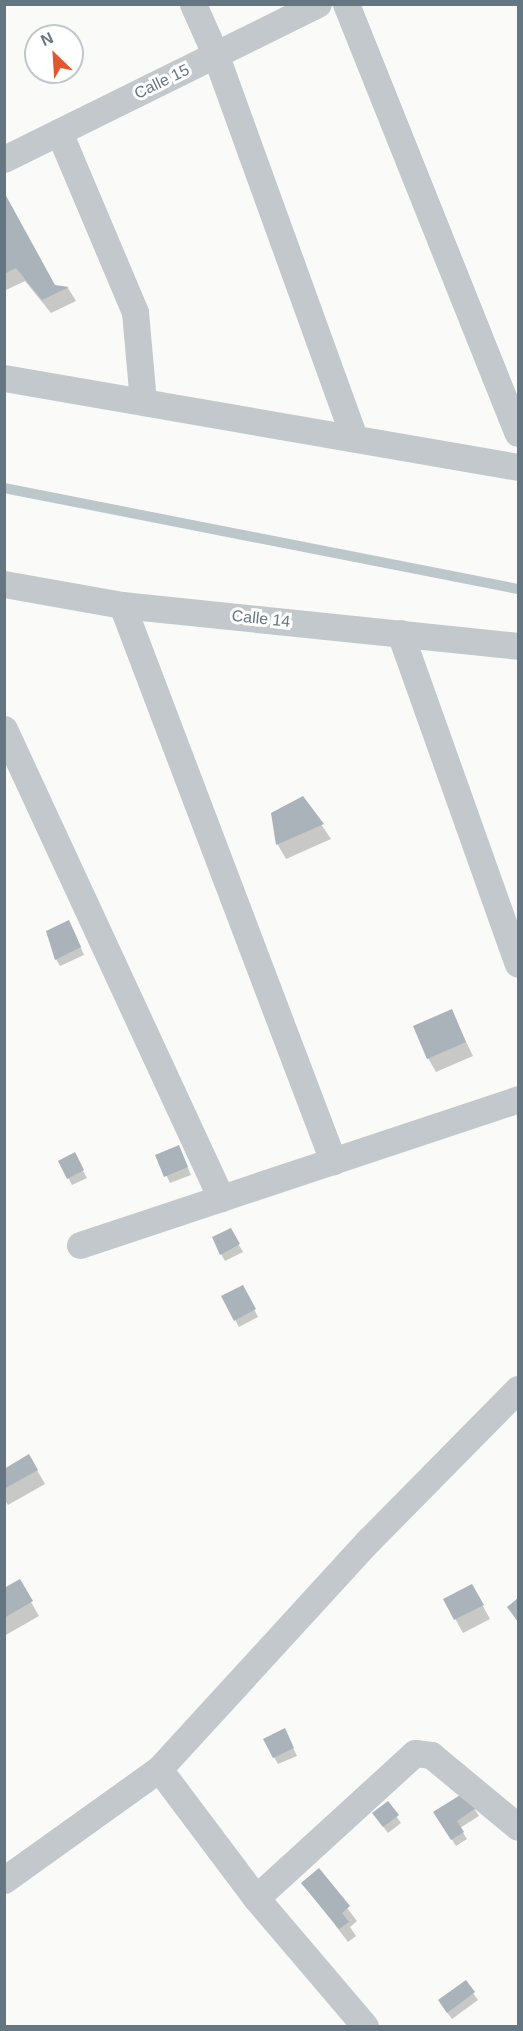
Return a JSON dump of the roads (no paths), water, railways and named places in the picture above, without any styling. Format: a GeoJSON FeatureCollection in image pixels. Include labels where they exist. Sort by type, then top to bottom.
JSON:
{"type":"FeatureCollection","features":[{"type":"Feature","properties":{"kind":"street"},"geometry":{"type":"LineString","coordinates":[[193,4],[216,56],[354,437]]}},
{"type":"Feature","properties":{"kind":"street","name":"Calle 15"},"geometry":{"type":"LineString","coordinates":[[4,159],[318,4]]}},
{"type":"Feature","properties":{"kind":"street"},"geometry":{"type":"LineString","coordinates":[[346,4],[519,433]]}},
{"type":"Feature","properties":{"kind":"street"},"geometry":{"type":"LineString","coordinates":[[59,132],[135,312],[144,401]]}},
{"type":"Feature","properties":{"kind":"street"},"geometry":{"type":"LineString","coordinates":[[4,378],[519,467]]}},
{"type":"Feature","properties":{"kind":"street","name":"Calle 14"},"geometry":{"type":"LineString","coordinates":[[4,584],[122,605],[519,646]]}},
{"type":"Feature","properties":{"kind":"street"},"geometry":{"type":"LineString","coordinates":[[122,605],[333,1161]]}},
{"type":"Feature","properties":{"kind":"street"},"geometry":{"type":"LineString","coordinates":[[400,633],[519,964]]}},
{"type":"Feature","properties":{"kind":"street"},"geometry":{"type":"LineString","coordinates":[[4,729],[220,1198]]}},
{"type":"Feature","properties":{"kind":"street"},"geometry":{"type":"LineString","coordinates":[[80,1245],[519,1099]]}},
{"type":"Feature","properties":{"kind":"street"},"geometry":{"type":"LineString","coordinates":[[4,1880],[159,1769],[369,1540],[519,1389]]}},
{"type":"Feature","properties":{"kind":"street"},"geometry":{"type":"LineString","coordinates":[[256,1898],[415,1753],[430,1755],[519,1827]]}},
{"type":"Feature","properties":{"kind":"street"},"geometry":{"type":"LineString","coordinates":[[159,1769],[256,1898],[365,2026]]}},
{"type":"Feature","properties":{"kind":"waterway"},"geometry":{"type":"LineString","coordinates":[[4,488],[518,589]]}}]}
